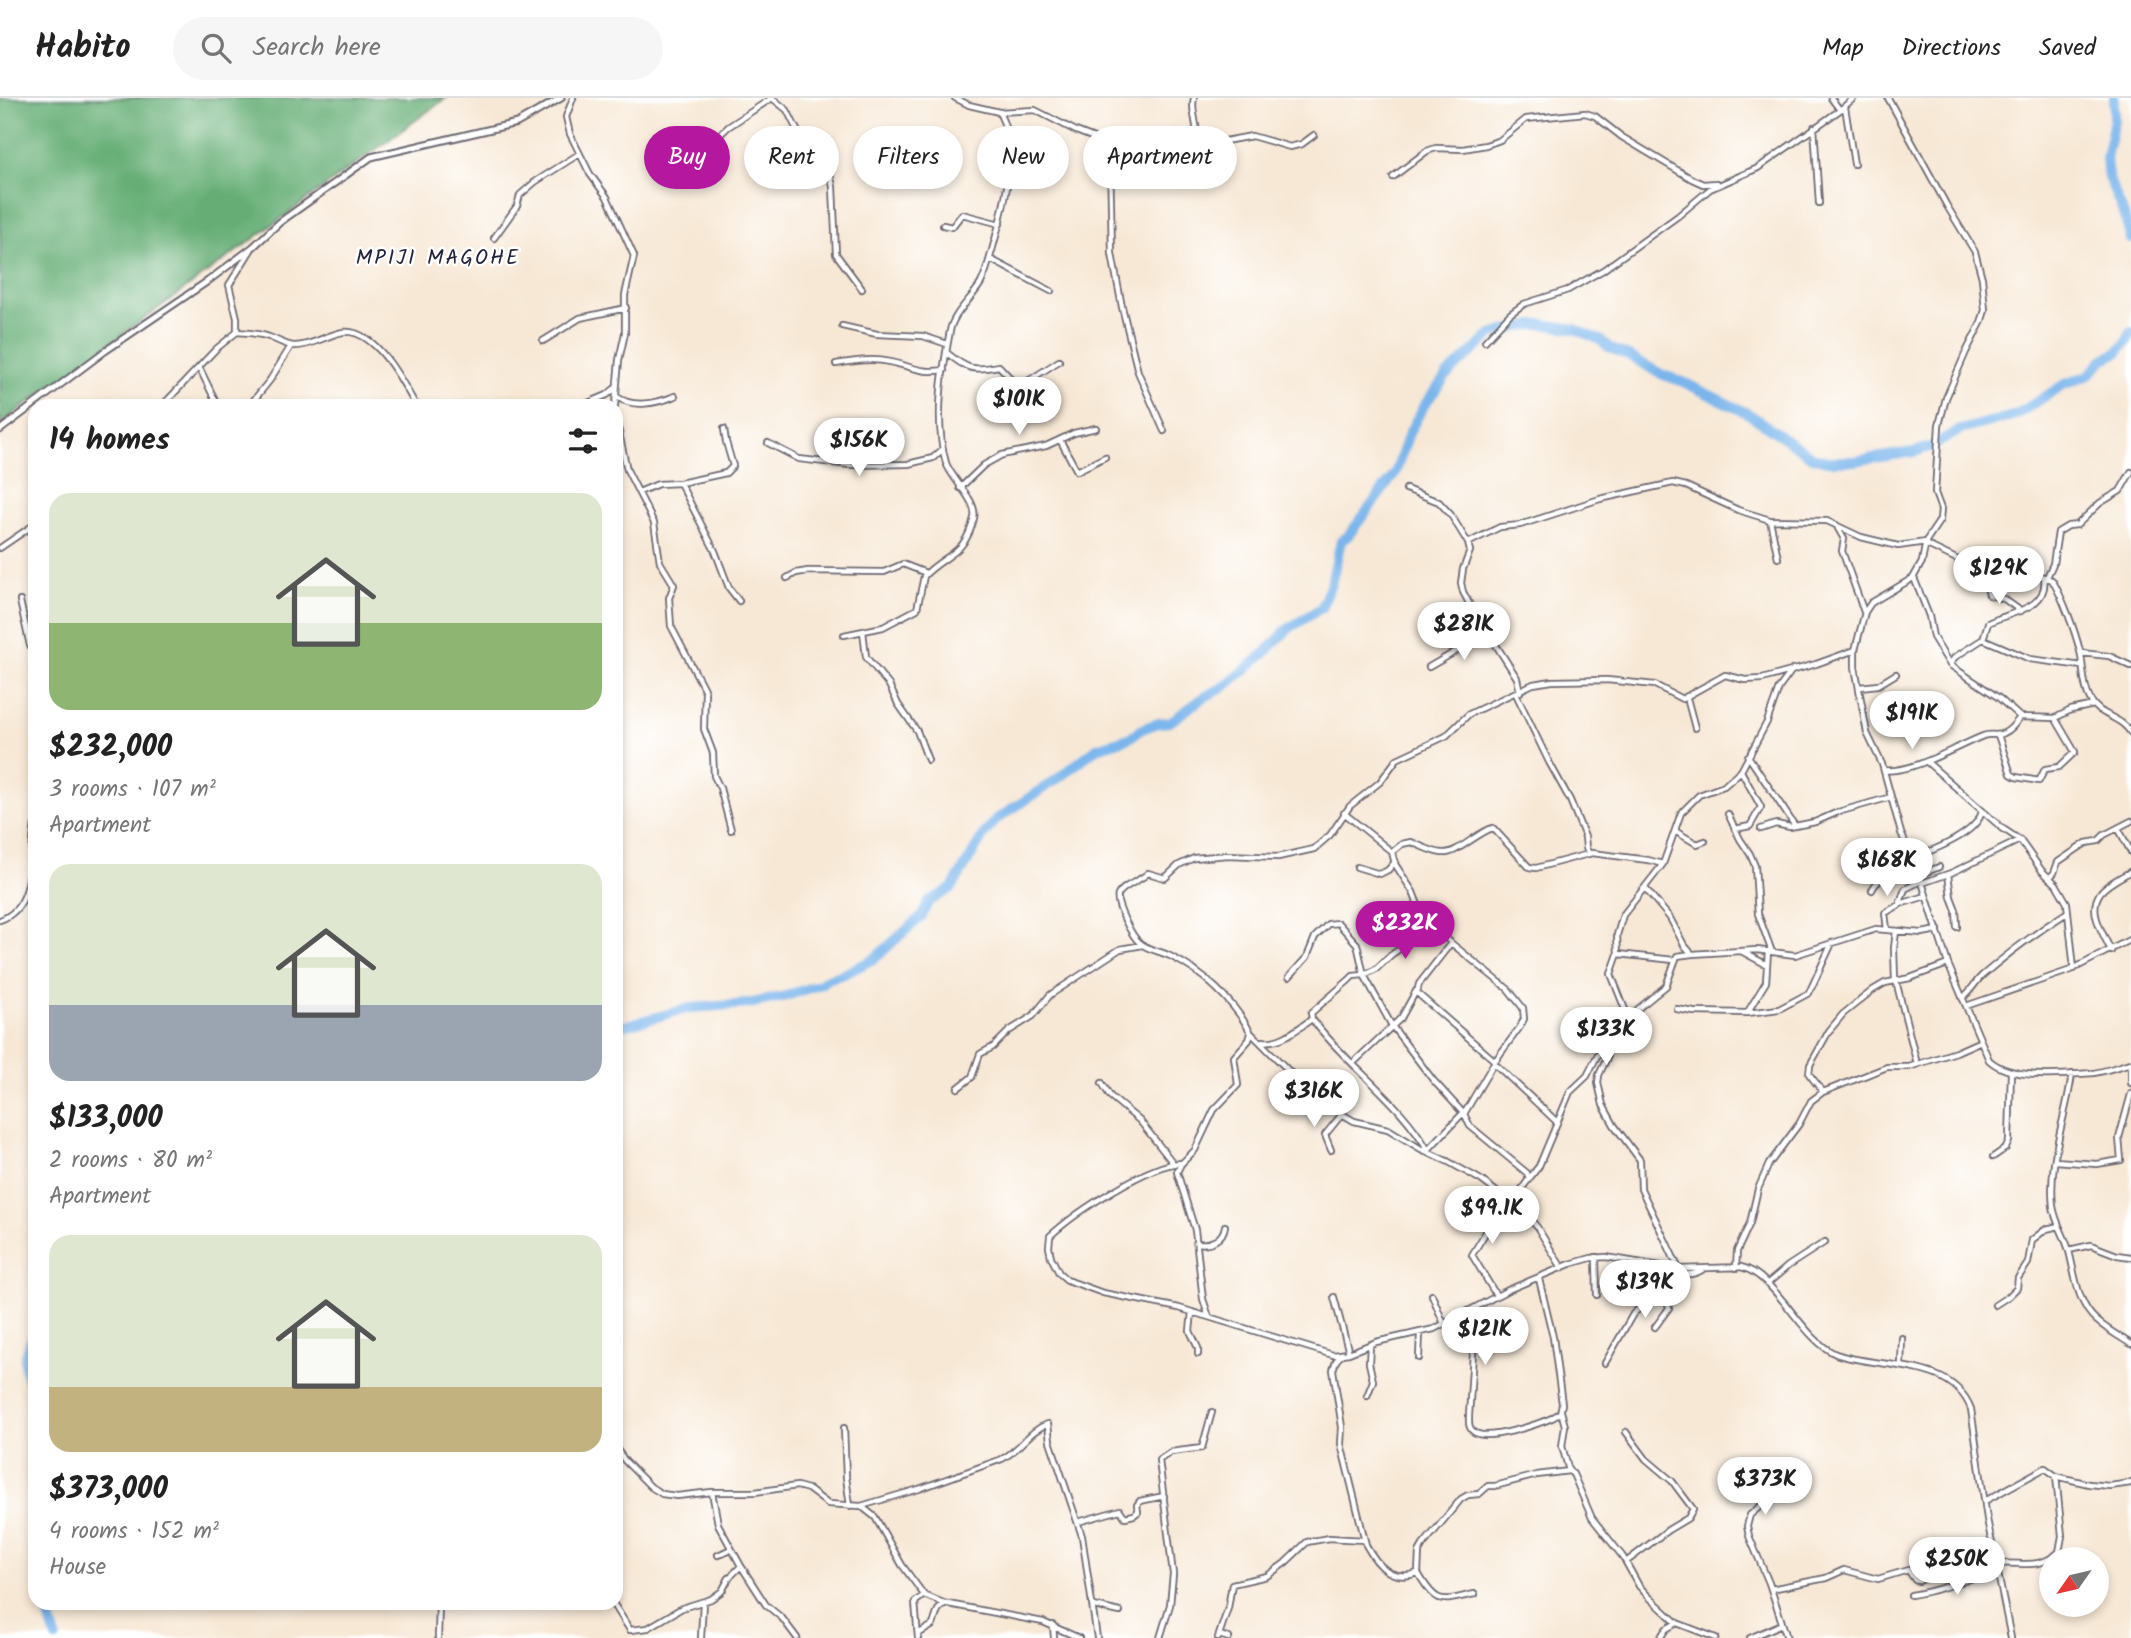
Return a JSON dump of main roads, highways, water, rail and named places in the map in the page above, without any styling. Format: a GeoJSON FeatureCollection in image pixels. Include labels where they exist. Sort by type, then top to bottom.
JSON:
{"type":"FeatureCollection","features":[{"type":"Feature","properties":{"kind":"waterway"},"geometry":{"type":"LineString","coordinates":[[2114,98],[2114,120],[2106,158],[2108,177],[2131,239]]}},
{"type":"Feature","properties":{"kind":"waterway"},"geometry":{"type":"LineString","coordinates":[[623,1026],[690,1008],[748,1004],[786,996],[821,984],[874,959],[922,916],[928,902],[952,888],[985,833],[997,819],[1056,780],[1097,748],[1129,738],[1158,723],[1170,722],[1203,698],[1227,685],[1265,653],[1288,629],[1321,608],[1331,584],[1341,541],[1348,536],[1395,474],[1409,433],[1423,407],[1446,376],[1491,335],[1518,327],[1542,324],[1575,329],[1663,375],[1749,414],[1812,457],[1827,461],[1854,461],[1914,452],[1933,446],[1960,430],[2016,415],[2063,385],[2089,375],[2104,359],[2118,352],[2131,332]]}},
{"type":"Feature","properties":{"kind":"waterway"},"geometry":{"type":"LineString","coordinates":[[28,1347],[25,1356],[28,1378]]}},
{"type":"Feature","properties":{"kind":"waterway"},"geometry":{"type":"LineString","coordinates":[[47,1610],[56,1638]]}},
{"type":"Feature","properties":{"kind":"district","name":"MPIJI MAGOHE"},"geometry":{"type":"Point","coordinates":[438,257]}}]}
